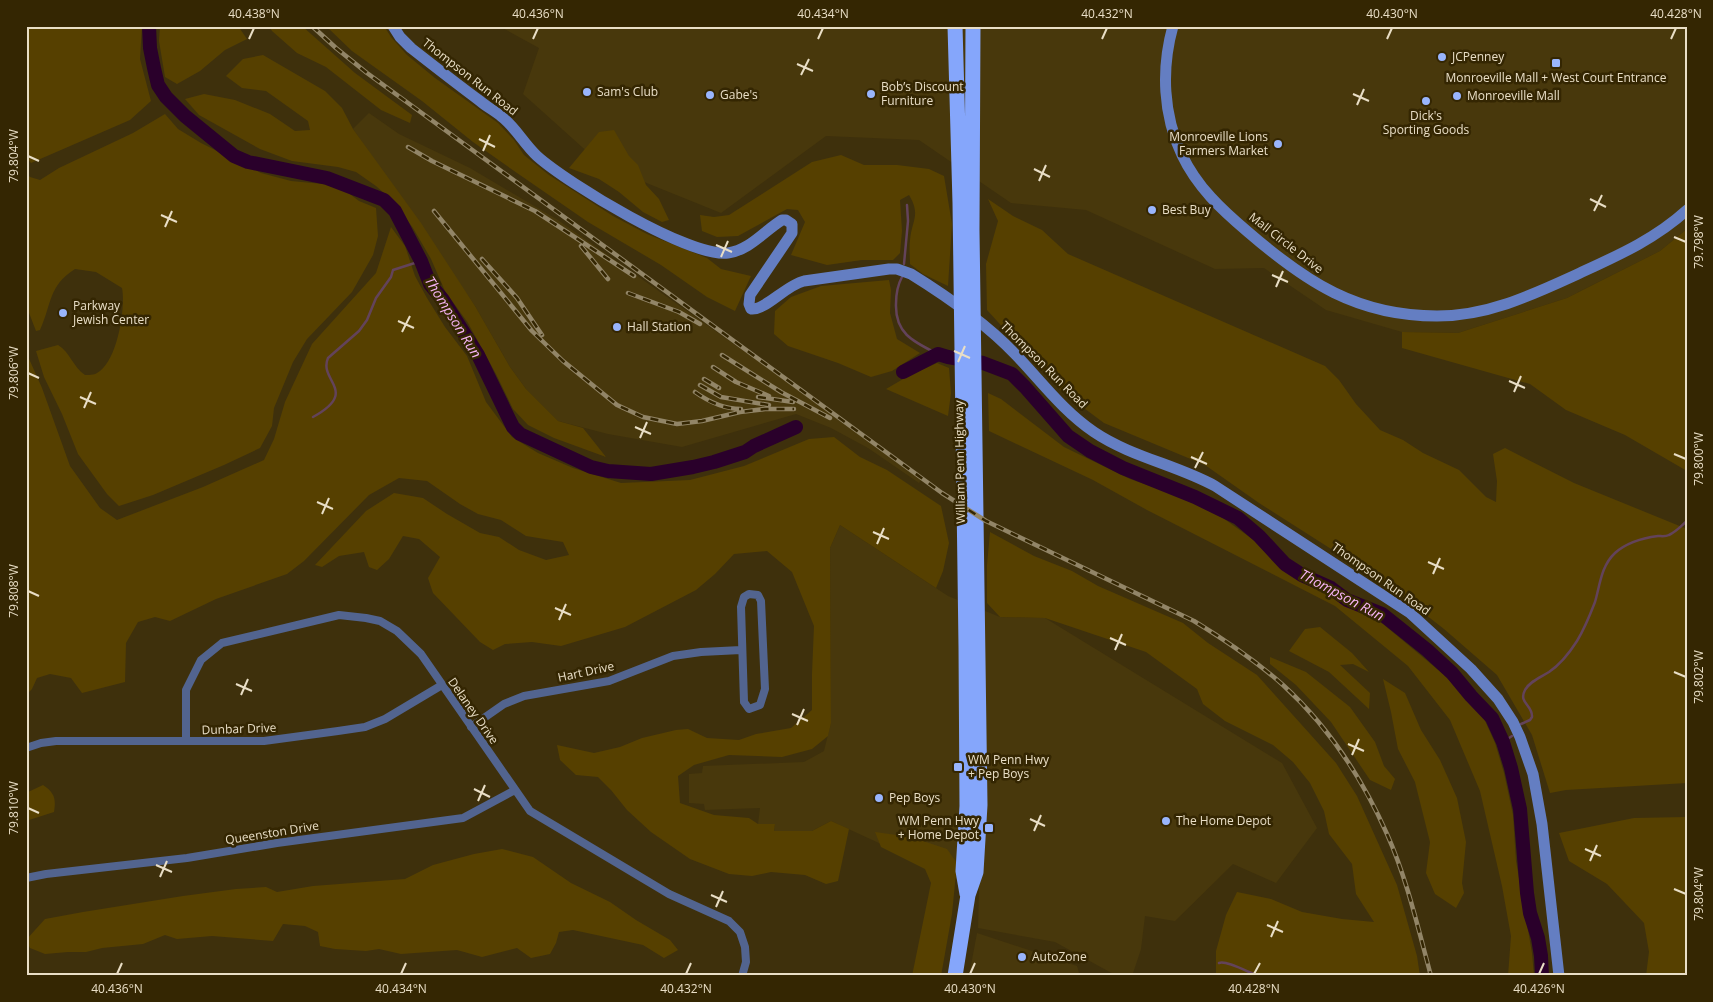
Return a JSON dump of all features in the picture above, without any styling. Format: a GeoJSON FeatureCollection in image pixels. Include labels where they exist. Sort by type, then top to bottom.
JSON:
{"type":"FeatureCollection","features":[{"type":"Feature","properties":{"kind":"highway","name":"William Penn Highway"},"geometry":{"type":"LineString","coordinates":[[955,26],[966,203],[972,647],[963,871],[968,895],[955,976]]}},
{"type":"Feature","properties":{"kind":"highway","name":"William Penn Highway"},"geometry":{"type":"LineString","coordinates":[[966,203],[973,26]]}},
{"type":"Feature","properties":{"kind":"street","name":"Thompson Run Road"},"geometry":{"type":"LineString","coordinates":[[393,26],[400,37],[411,48],[508,122],[536,155],[549,166],[574,184],[648,226],[719,254],[743,248],[782,220],[790,221],[792,233],[750,295],[749,304],[751,309],[755,310],[763,307],[790,286],[804,281],[889,269],[897,269],[911,274],[987,328],[1016,354],[1068,410],[1093,432],[1115,444],[1190,473],[1215,486],[1386,596],[1424,625],[1484,683],[1507,712],[1520,737],[1533,774],[1541,816],[1559,976]]}},
{"type":"Feature","properties":{"kind":"street","name":"Mall Circle Drive"},"geometry":{"type":"LineString","coordinates":[[1173,26],[1167,59],[1166,99],[1169,116],[1182,156],[1194,176],[1221,209],[1291,267],[1328,290],[1358,303],[1403,314],[1437,316],[1478,312],[1504,305],[1532,295],[1634,249],[1664,230],[1687,210]]}},
{"type":"Feature","properties":{"kind":"street"},"geometry":{"type":"LineString","coordinates":[[750,594],[758,595],[761,601],[765,688],[760,705],[749,709],[744,702],[742,650],[741,607],[744,597],[750,594]]}},
{"type":"Feature","properties":{"kind":"street","name":"Delaney Drive"},"geometry":{"type":"LineString","coordinates":[[186,741],[186,690],[201,660],[222,643],[339,615],[380,621],[397,631],[421,654],[530,811],[669,894],[729,921],[740,932],[746,947],[746,962],[742,976]]}},
{"type":"Feature","properties":{"kind":"street","name":"Hart Drive"},"geometry":{"type":"LineString","coordinates":[[470,727],[504,704],[524,696],[609,681],[673,656],[701,652],[742,650]]}},
{"type":"Feature","properties":{"kind":"street","name":"Dunbar Drive"},"geometry":{"type":"LineString","coordinates":[[26,748],[56,741],[264,741],[365,727],[385,719],[442,686]]}},
{"type":"Feature","properties":{"kind":"street","name":"Queenston Drive"},"geometry":{"type":"LineString","coordinates":[[26,878],[46,874],[187,858],[277,843],[463,818],[515,790]]}},
{"type":"Feature","properties":{"kind":"shaded area"},"geometry":{"type":"Polygon","coordinates":[[[26,26],[142,26],[140,59],[151,101],[130,120],[31,163],[26,157],[26,26]]]}},
{"type":"Feature","properties":{"kind":"shaded area"},"geometry":{"type":"Polygon","coordinates":[[[160,26],[238,26],[247,39],[225,50],[200,71],[177,84],[165,77],[159,41],[160,26]]]}},
{"type":"Feature","properties":{"kind":"shaded area"},"geometry":{"type":"Polygon","coordinates":[[[269,26],[302,26],[355,73],[412,115],[410,123],[381,110],[326,67],[297,53],[272,31],[269,26]]]}},
{"type":"Feature","properties":{"kind":"shaded area"},"geometry":{"type":"Polygon","coordinates":[[[384,26],[407,55],[435,78],[498,123],[514,140],[524,155],[549,175],[613,216],[647,234],[707,258],[721,269],[751,276],[735,311],[707,297],[661,265],[588,222],[517,173],[352,51],[327,27],[384,26]]]}},
{"type":"Feature","properties":{"kind":"shaded area","name":"Monroeville Mall"},"geometry":{"type":"Polygon","coordinates":[[[499,26],[1687,26],[1687,229],[1660,251],[1567,298],[1458,333],[1402,332],[1326,310],[1264,268],[1215,269],[1086,210],[1011,203],[919,140],[826,136],[721,213],[602,165],[523,94],[539,48],[499,26]]]}},
{"type":"Feature","properties":{"kind":"shaded area"},"geometry":{"type":"Polygon","coordinates":[[[263,55],[325,91],[342,108],[353,129],[421,223],[475,306],[510,367],[526,389],[558,421],[583,428],[606,457],[554,438],[528,425],[513,409],[468,323],[445,291],[431,259],[413,228],[394,202],[376,186],[356,172],[338,167],[292,161],[260,149],[199,115],[185,99],[204,94],[235,100],[270,114],[295,131],[310,130],[308,121],[266,91],[242,88],[226,76],[243,59],[263,55]]]}},
{"type":"Feature","properties":{"kind":"shaded area"},"geometry":{"type":"Polygon","coordinates":[[[369,113],[399,134],[470,168],[558,220],[765,366],[921,480],[919,483],[868,448],[831,428],[796,414],[682,447],[608,434],[558,421],[526,389],[510,367],[475,306],[353,129],[369,113]]]}},
{"type":"Feature","properties":{"kind":"shaded area"},"geometry":{"type":"Polygon","coordinates":[[[165,114],[178,129],[201,143],[261,173],[291,181],[323,184],[346,191],[359,201],[376,208],[378,236],[373,255],[352,292],[307,339],[293,362],[274,408],[272,426],[260,448],[153,495],[119,506],[107,494],[78,454],[62,414],[44,377],[36,351],[58,345],[85,375],[97,373],[104,367],[115,347],[123,308],[122,288],[96,272],[75,269],[66,275],[55,289],[40,330],[36,331],[26,305],[26,173],[30,177],[40,180],[59,168],[133,133],[165,114]]]}},
{"type":"Feature","properties":{"kind":"shaded area"},"geometry":{"type":"Polygon","coordinates":[[[614,130],[629,156],[638,165],[646,185],[659,199],[669,220],[662,222],[643,212],[619,192],[599,179],[569,168],[599,132],[614,130]]]}},
{"type":"Feature","properties":{"kind":"shaded area"},"geometry":{"type":"Polygon","coordinates":[[[841,155],[864,165],[897,165],[929,169],[944,176],[952,224],[948,286],[923,274],[910,264],[910,240],[915,213],[913,202],[909,195],[900,200],[902,231],[900,253],[893,260],[862,260],[827,265],[791,255],[805,222],[798,210],[787,209],[738,236],[717,237],[702,231],[700,215],[714,217],[729,215],[812,162],[841,155]]]}},
{"type":"Feature","properties":{"kind":"shaded area"},"geometry":{"type":"Polygon","coordinates":[[[988,199],[1013,216],[1042,230],[1068,254],[1325,366],[1380,430],[1459,470],[1486,497],[1496,502],[1497,481],[1493,454],[1505,448],[1574,483],[1687,529],[1687,783],[1566,790],[1550,793],[1532,735],[1497,675],[1444,629],[1386,584],[1259,503],[1205,465],[1104,423],[1061,391],[987,310],[986,264],[998,221],[988,199]]]}},
{"type":"Feature","properties":{"kind":"shaded area"},"geometry":{"type":"Polygon","coordinates":[[[391,227],[405,246],[415,276],[427,298],[445,327],[467,356],[486,402],[512,437],[538,453],[573,468],[621,483],[690,480],[744,466],[809,439],[834,437],[860,457],[887,470],[941,506],[949,543],[943,571],[936,588],[840,525],[830,548],[831,723],[828,736],[812,749],[782,757],[729,755],[694,765],[678,776],[680,803],[714,815],[749,818],[758,824],[775,824],[774,831],[812,831],[831,821],[849,829],[838,881],[826,884],[805,875],[771,872],[752,876],[729,874],[690,859],[651,832],[627,810],[598,777],[576,775],[560,760],[557,745],[594,753],[620,747],[642,738],[688,729],[707,738],[739,740],[756,734],[791,728],[812,710],[814,626],[792,572],[767,551],[734,554],[696,590],[625,627],[561,646],[532,642],[505,644],[493,650],[480,642],[433,593],[428,578],[440,557],[419,539],[403,536],[389,559],[377,570],[369,567],[364,552],[339,556],[322,567],[315,565],[366,511],[394,493],[423,498],[480,533],[499,537],[519,550],[546,560],[569,555],[563,542],[526,536],[501,520],[478,514],[460,504],[427,481],[399,478],[369,495],[304,561],[287,574],[216,599],[170,621],[155,617],[138,622],[126,643],[125,682],[82,693],[71,678],[50,674],[37,678],[32,689],[26,695],[26,420],[29,403],[26,402],[26,352],[42,388],[70,466],[100,508],[117,520],[203,487],[264,460],[274,439],[285,402],[312,344],[376,273],[391,227]]]}},
{"type":"Feature","properties":{"kind":"shaded area"},"geometry":{"type":"Polygon","coordinates":[[[1687,229],[1687,471],[1625,435],[1566,410],[1530,384],[1402,348],[1402,332],[1458,333],[1567,298],[1660,251],[1687,229]]]}},
{"type":"Feature","properties":{"kind":"shaded area"},"geometry":{"type":"Polygon","coordinates":[[[889,280],[891,290],[890,313],[897,339],[920,353],[892,371],[871,377],[838,363],[788,346],[774,334],[775,311],[791,297],[821,286],[889,280]]]}},
{"type":"Feature","properties":{"kind":"shaded area"},"geometry":{"type":"Polygon","coordinates":[[[937,363],[949,368],[951,393],[948,416],[886,389],[910,375],[937,363]]]}},
{"type":"Feature","properties":{"kind":"shaded area"},"geometry":{"type":"Polygon","coordinates":[[[988,393],[1001,399],[1064,447],[1130,479],[1176,495],[1223,518],[1255,541],[1279,567],[1383,624],[1443,674],[1481,712],[1495,743],[1513,815],[1516,861],[1532,953],[1534,976],[1508,976],[1511,936],[1502,886],[1480,791],[1450,720],[1408,666],[1335,606],[1147,510],[1093,480],[989,431],[988,393]]]}},
{"type":"Feature","properties":{"kind":"shaded area"},"geometry":{"type":"Polygon","coordinates":[[[840,525],[948,596],[1000,617],[1045,618],[1282,763],[1317,828],[1276,883],[1233,864],[1175,921],[1145,916],[1141,949],[1132,976],[1117,976],[1055,942],[978,928],[979,889],[831,821],[812,831],[774,831],[775,824],[758,824],[760,808],[705,810],[704,804],[689,803],[689,774],[702,773],[703,766],[804,762],[824,751],[831,723],[830,548],[840,525]]]}},
{"type":"Feature","properties":{"kind":"shaded area"},"geometry":{"type":"Polygon","coordinates":[[[990,532],[1034,556],[1072,571],[1098,586],[1183,623],[1208,643],[1257,675],[1336,763],[1357,796],[1397,885],[1417,956],[1420,976],[1216,976],[1216,951],[1226,915],[1237,892],[1271,899],[1302,912],[1374,922],[1356,894],[1352,864],[1329,834],[1324,811],[1310,783],[1293,762],[1273,745],[1225,721],[1203,704],[1197,689],[1146,652],[1045,618],[1000,617],[987,603],[987,565],[990,532]]]}},
{"type":"Feature","properties":{"kind":"shaded area"},"geometry":{"type":"Polygon","coordinates":[[[1320,627],[1352,653],[1369,672],[1353,664],[1340,665],[1370,693],[1369,709],[1329,672],[1289,651],[1305,629],[1320,627]]]}},
{"type":"Feature","properties":{"kind":"shaded area"},"geometry":{"type":"Polygon","coordinates":[[[1270,657],[1306,672],[1350,707],[1375,742],[1384,766],[1395,779],[1391,790],[1370,780],[1331,722],[1296,685],[1270,664],[1270,657]]]}},
{"type":"Feature","properties":{"kind":"shaded area"},"geometry":{"type":"Polygon","coordinates":[[[1383,679],[1405,693],[1421,730],[1440,760],[1457,798],[1466,842],[1462,883],[1464,893],[1456,908],[1435,894],[1426,873],[1430,842],[1415,782],[1398,749],[1383,679]]]}},
{"type":"Feature","properties":{"kind":"shaded area"},"geometry":{"type":"Polygon","coordinates":[[[43,785],[54,797],[54,812],[26,821],[26,793],[43,785]]]}},
{"type":"Feature","properties":{"kind":"shaded area"},"geometry":{"type":"Polygon","coordinates":[[[1687,817],[1687,976],[1646,976],[1649,952],[1644,923],[1607,884],[1569,861],[1559,833],[1634,818],[1687,817]]]}},
{"type":"Feature","properties":{"kind":"shaded area"},"geometry":{"type":"Polygon","coordinates":[[[875,832],[911,837],[947,849],[957,863],[952,914],[941,976],[912,976],[931,883],[925,869],[881,847],[875,832]]]}},
{"type":"Feature","properties":{"kind":"shaded area"},"geometry":{"type":"Polygon","coordinates":[[[502,849],[533,857],[571,883],[610,902],[670,940],[678,950],[664,958],[643,945],[573,930],[559,932],[550,954],[531,958],[517,948],[482,957],[457,950],[401,954],[379,949],[366,951],[320,946],[318,932],[305,926],[283,924],[273,941],[212,936],[177,939],[165,935],[143,944],[102,948],[86,952],[45,954],[30,948],[26,940],[45,919],[236,889],[266,887],[277,892],[313,886],[405,879],[433,865],[502,849]]]}},
{"type":"Feature","properties":{"kind":"shaded area"},"geometry":{"type":"Polygon","coordinates":[[[977,933],[1077,966],[1080,976],[969,976],[977,933]]]}},
{"type":"Feature","properties":{"kind":"waterway","name":"Thompson Run"},"geometry":{"type":"LineString","coordinates":[[149,26],[150,48],[158,85],[166,97],[185,116],[234,156],[248,162],[327,178],[384,200],[395,211],[421,261],[430,284],[443,300],[478,355],[513,427],[520,434],[591,467],[608,471],[651,474],[693,467],[745,452],[796,427]]}},
{"type":"Feature","properties":{"kind":"waterway"},"geometry":{"type":"LineString","coordinates":[[904,264],[908,221],[907,205]]}},
{"type":"Feature","properties":{"kind":"waterway"},"geometry":{"type":"LineString","coordinates":[[313,417],[327,408],[334,400],[336,393],[326,366],[328,358],[359,331],[367,320],[376,298],[391,277],[393,270],[421,261]]}},
{"type":"Feature","properties":{"kind":"waterway"},"geometry":{"type":"LineString","coordinates":[[902,277],[896,297],[899,323],[914,341],[938,354]]}},
{"type":"Feature","properties":{"kind":"waterway","name":"Thompson Run"},"geometry":{"type":"LineString","coordinates":[[903,372],[938,354],[983,363],[1012,374],[1068,436],[1090,451],[1123,468],[1195,497],[1238,518],[1259,536],[1285,564],[1302,575],[1331,588],[1347,600],[1382,614],[1452,673],[1492,718],[1503,742],[1511,768],[1520,809],[1527,893],[1530,913],[1538,938],[1542,976]]}},
{"type":"Feature","properties":{"kind":"waterway"},"geometry":{"type":"LineString","coordinates":[[1521,724],[1532,717],[1532,713],[1523,698],[1525,690],[1557,665],[1577,641],[1595,602],[1604,570],[1610,558],[1624,546],[1652,537],[1669,535],[1687,521]]}},
{"type":"Feature","properties":{"kind":"waterway"},"geometry":{"type":"LineString","coordinates":[[1503,742],[1512,736]]}},
{"type":"Feature","properties":{"kind":"waterway"},"geometry":{"type":"LineString","coordinates":[[1219,963],[1233,965],[1259,976]]}},
{"type":"Feature","properties":{"kind":"railway"},"geometry":{"type":"LineString","coordinates":[[312,26],[367,73],[942,493],[986,521],[1194,621],[1240,651],[1273,676],[1315,718],[1343,755],[1367,794],[1387,834],[1400,868],[1412,904],[1431,976]]}},
{"type":"Feature","properties":{"kind":"railway"},"geometry":{"type":"LineString","coordinates":[[408,147],[432,161],[535,211],[634,276]]}},
{"type":"Feature","properties":{"kind":"railway"},"geometry":{"type":"LineString","coordinates":[[434,211],[532,331],[563,361],[617,405],[643,417],[677,424],[702,421],[740,412],[765,409],[794,409]]}},
{"type":"Feature","properties":{"kind":"railway"},"geometry":{"type":"LineString","coordinates":[[581,246],[608,279]]}},
{"type":"Feature","properties":{"kind":"railway"},"geometry":{"type":"LineString","coordinates":[[482,259],[517,298],[542,335]]}},
{"type":"Feature","properties":{"kind":"railway"},"geometry":{"type":"LineString","coordinates":[[628,293],[679,312],[700,324]]}},
{"type":"Feature","properties":{"kind":"railway"},"geometry":{"type":"LineString","coordinates":[[722,355],[781,392],[830,418]]}},
{"type":"Feature","properties":{"kind":"railway"},"geometry":{"type":"LineString","coordinates":[[713,367],[736,382],[769,396]]}},
{"type":"Feature","properties":{"kind":"railway"},"geometry":{"type":"LineString","coordinates":[[704,379],[719,388]]}},
{"type":"Feature","properties":{"kind":"railway"},"geometry":{"type":"LineString","coordinates":[[700,385],[721,397],[769,405]]}},
{"type":"Feature","properties":{"kind":"railway"},"geometry":{"type":"LineString","coordinates":[[695,392],[716,404],[728,408],[741,409]]}},
{"type":"Feature","properties":{"kind":"railway"},"geometry":{"type":"LineString","coordinates":[[758,397],[793,402]]}},
{"type":"Feature","properties":{"kind":"place","name":"JCPenney"},"geometry":{"type":"Point","coordinates":[1442,57]}},
{"type":"Feature","properties":{"kind":"place","name":"Monroeville Mall + West Court Entrance"},"geometry":{"type":"Point","coordinates":[1556,63]}},
{"type":"Feature","properties":{"kind":"place","name":"Sam's Club"},"geometry":{"type":"Point","coordinates":[587,92]}},
{"type":"Feature","properties":{"kind":"place","name":"Bob’s Discount Furniture"},"geometry":{"type":"Point","coordinates":[871,94]}},
{"type":"Feature","properties":{"kind":"place","name":"Gabe's"},"geometry":{"type":"Point","coordinates":[710,95]}},
{"type":"Feature","properties":{"kind":"place","name":"Monroeville Mall"},"geometry":{"type":"Point","coordinates":[1457,96]}},
{"type":"Feature","properties":{"kind":"place","name":"Dick's Sporting Goods"},"geometry":{"type":"Point","coordinates":[1426,101]}},
{"type":"Feature","properties":{"kind":"place","name":"Monroeville Lions Farmers Market"},"geometry":{"type":"Point","coordinates":[1278,144]}},
{"type":"Feature","properties":{"kind":"place","name":"Best Buy"},"geometry":{"type":"Point","coordinates":[1152,210]}},
{"type":"Feature","properties":{"kind":"place","name":"Parkway Jewish Center"},"geometry":{"type":"Point","coordinates":[63,313]}},
{"type":"Feature","properties":{"kind":"place","name":"Hall Station"},"geometry":{"type":"Point","coordinates":[617,327]}},
{"type":"Feature","properties":{"kind":"place","name":"WM Penn Hwy + Pep Boys"},"geometry":{"type":"Point","coordinates":[958,767]}},
{"type":"Feature","properties":{"kind":"place","name":"Pep Boys"},"geometry":{"type":"Point","coordinates":[879,798]}},
{"type":"Feature","properties":{"kind":"place","name":"The Home Depot"},"geometry":{"type":"Point","coordinates":[1166,821]}},
{"type":"Feature","properties":{"kind":"place","name":"WM Penn Hwy + Home Depot"},"geometry":{"type":"Point","coordinates":[989,828]}},
{"type":"Feature","properties":{"kind":"place","name":"AutoZone"},"geometry":{"type":"Point","coordinates":[1022,957]}}]}
